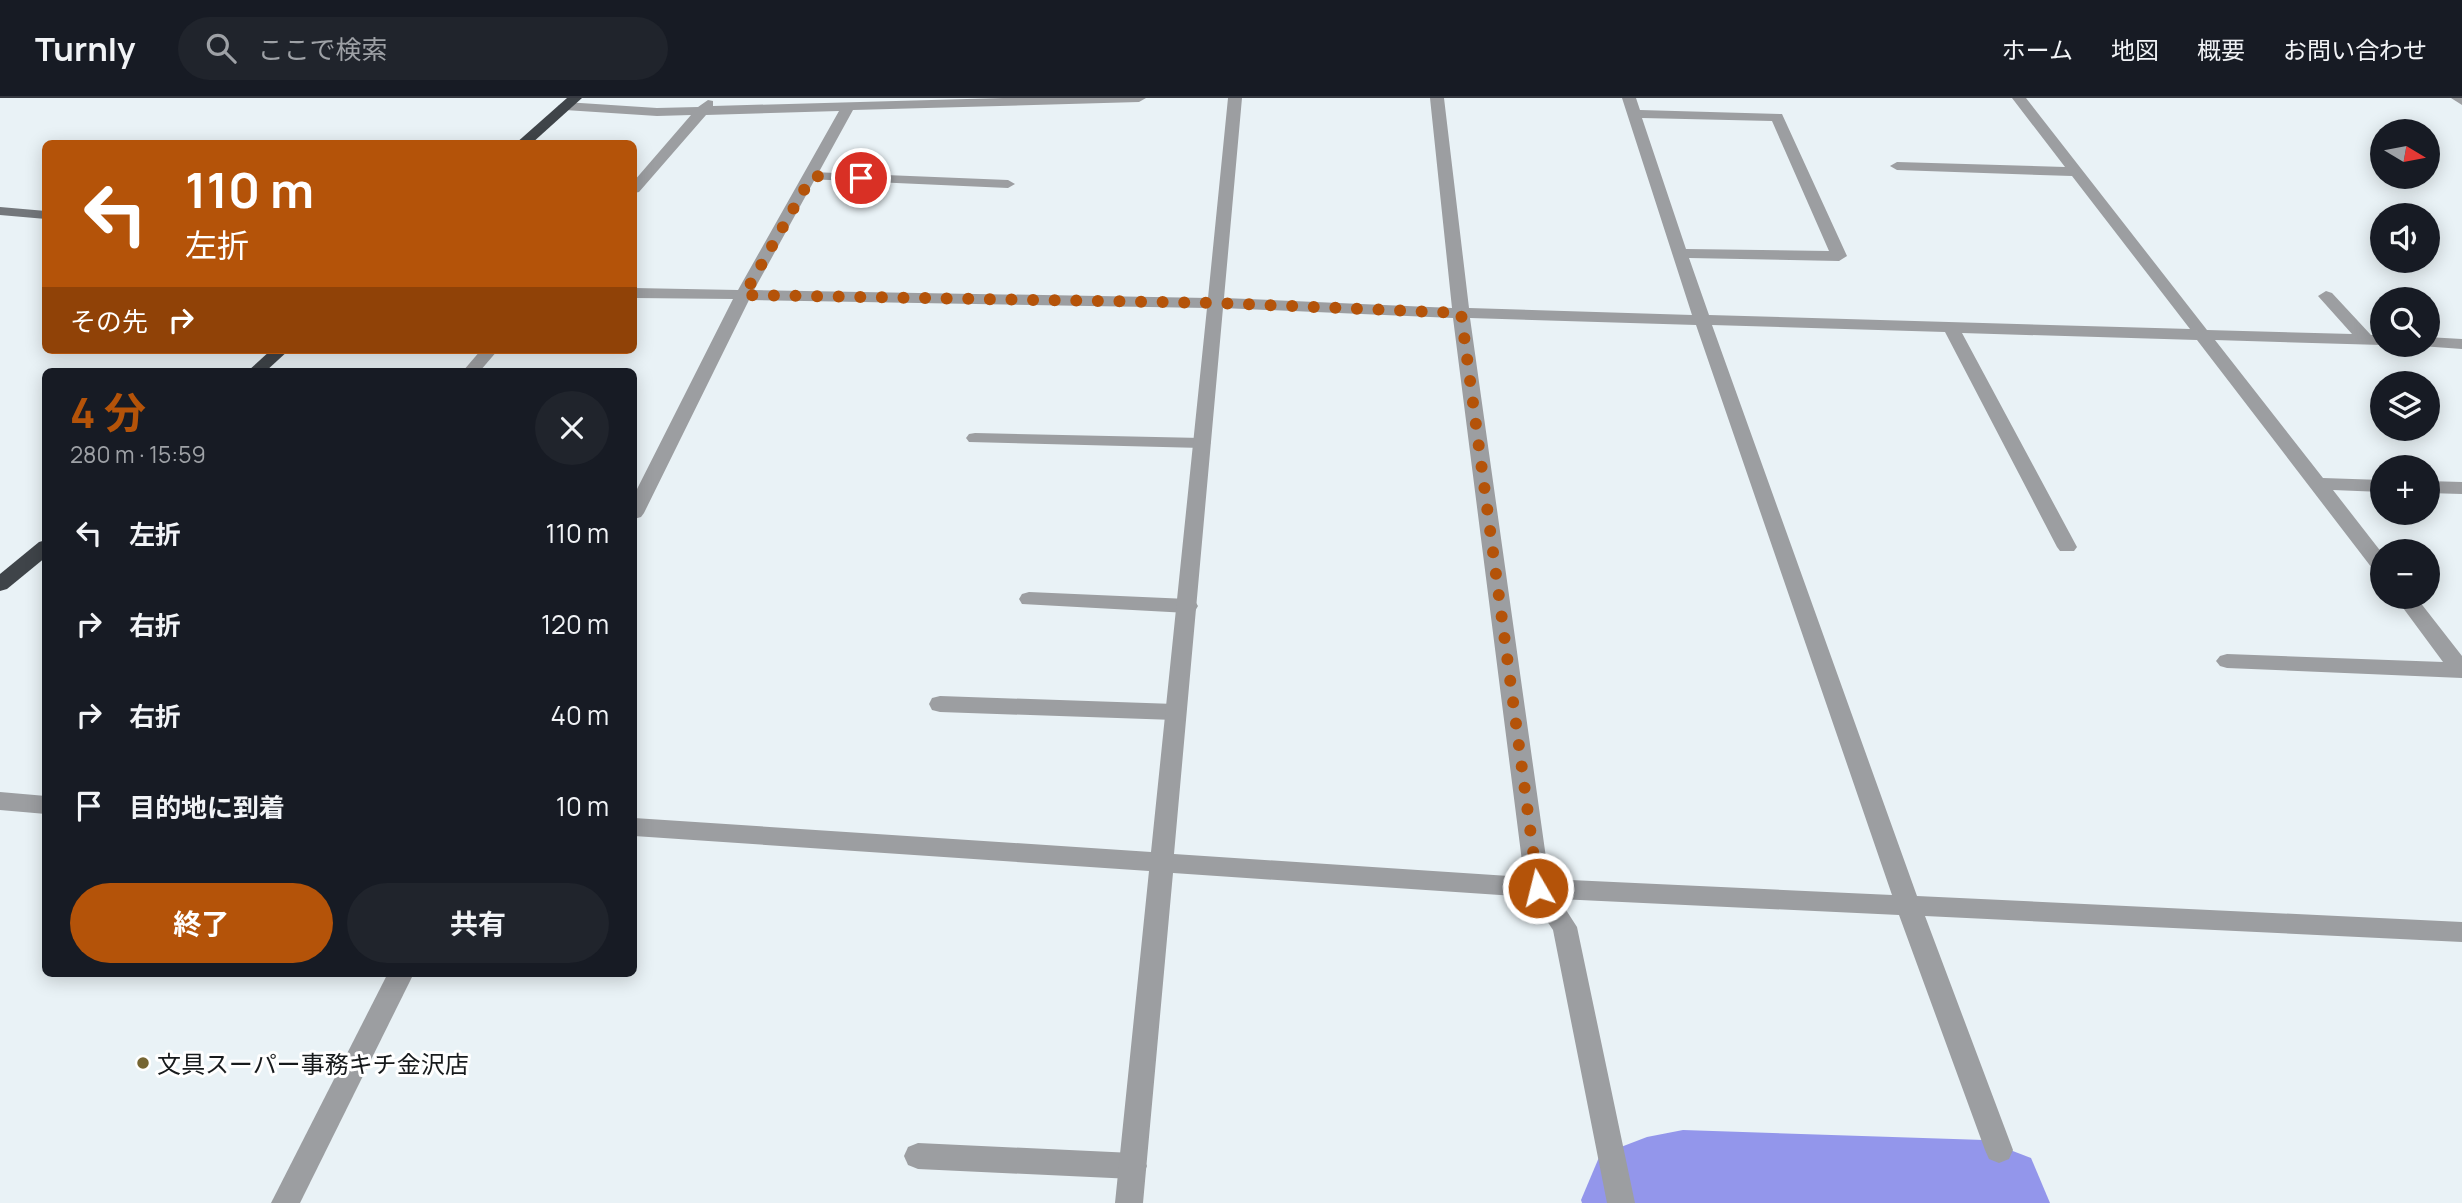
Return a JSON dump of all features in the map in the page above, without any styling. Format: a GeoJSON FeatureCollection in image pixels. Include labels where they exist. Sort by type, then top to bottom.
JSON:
{"type":"FeatureCollection","features":[{"type":"Feature","properties":{"kind":"highway"},"geometry":{"type":"LineString","coordinates":[[527,140],[570,102]]}},
{"type":"Feature","properties":{"kind":"highway"},"geometry":{"type":"LineString","coordinates":[[260,368],[276,354]]}},
{"type":"Feature","properties":{"kind":"highway"},"geometry":{"type":"LineString","coordinates":[[0,584],[42,549]]}},
{"type":"Feature","properties":{"kind":"street"},"geometry":{"type":"LineString","coordinates":[[637,186],[714,98]]}},
{"type":"Feature","properties":{"kind":"street"},"geometry":{"type":"LineString","coordinates":[[570,102],[657,112],[1139,98]]}},
{"type":"Feature","properties":{"kind":"street"},"geometry":{"type":"LineString","coordinates":[[1129,1203],[1236,98]]}},
{"type":"Feature","properties":{"kind":"street"},"geometry":{"type":"LineString","coordinates":[[1437,98],[1461,313],[1538,888],[1565,927],[1621,1203]]}},
{"type":"Feature","properties":{"kind":"street"},"geometry":{"type":"LineString","coordinates":[[1629,98],[1699,318],[1906,905],[1999,1150]]}},
{"type":"Feature","properties":{"kind":"street"},"geometry":{"type":"LineString","coordinates":[[2019,98],[2370,551]]}},
{"type":"Feature","properties":{"kind":"street"},"geometry":{"type":"LineString","coordinates":[[637,507],[744,295],[848,107]]}},
{"type":"Feature","properties":{"kind":"street"},"geometry":{"type":"LineString","coordinates":[[1634,114],[1777,117],[1839,256],[1679,253]]}},
{"type":"Feature","properties":{"kind":"street"},"geometry":{"type":"LineString","coordinates":[[1897,166],[2076,172]]}},
{"type":"Feature","properties":{"kind":"street"},"geometry":{"type":"LineString","coordinates":[[812,176],[1008,184]]}},
{"type":"Feature","properties":{"kind":"street"},"geometry":{"type":"LineString","coordinates":[[0,211],[42,215]]}},
{"type":"Feature","properties":{"kind":"street"},"geometry":{"type":"LineString","coordinates":[[637,293],[1217,303],[1461,313],[2370,339]]}},
{"type":"Feature","properties":{"kind":"street"},"geometry":{"type":"LineString","coordinates":[[2326,296],[2370,335]]}},
{"type":"Feature","properties":{"kind":"street"},"geometry":{"type":"LineString","coordinates":[[1951,328],[2067,547]]}},
{"type":"Feature","properties":{"kind":"street"},"geometry":{"type":"LineString","coordinates":[[2440,343],[2462,344]]}},
{"type":"Feature","properties":{"kind":"street"},"geometry":{"type":"LineString","coordinates":[[474,368],[486,354]]}},
{"type":"Feature","properties":{"kind":"street"},"geometry":{"type":"LineString","coordinates":[[975,438],[1202,443]]}},
{"type":"Feature","properties":{"kind":"street"},"geometry":{"type":"LineString","coordinates":[[2318,484],[2370,486]]}},
{"type":"Feature","properties":{"kind":"street"},"geometry":{"type":"LineString","coordinates":[[2440,487],[2462,488]]}},
{"type":"Feature","properties":{"kind":"street"},"geometry":{"type":"LineString","coordinates":[[1029,599],[1188,606]]}},
{"type":"Feature","properties":{"kind":"street"},"geometry":{"type":"LineString","coordinates":[[2414,609],[2462,671]]}},
{"type":"Feature","properties":{"kind":"street"},"geometry":{"type":"LineString","coordinates":[[2227,661],[2462,671]]}},
{"type":"Feature","properties":{"kind":"street"},"geometry":{"type":"LineString","coordinates":[[940,704],[1175,712]]}},
{"type":"Feature","properties":{"kind":"street"},"geometry":{"type":"LineString","coordinates":[[0,801],[42,805]]}},
{"type":"Feature","properties":{"kind":"street"},"geometry":{"type":"LineString","coordinates":[[637,827],[1538,888],[2462,932]]}},
{"type":"Feature","properties":{"kind":"street"},"geometry":{"type":"LineString","coordinates":[[285,1203],[399,977]]}},
{"type":"Feature","properties":{"kind":"street"},"geometry":{"type":"LineString","coordinates":[[918,1156],[1133,1166]]}},
{"type":"Feature","properties":{"kind":"waterway"},"geometry":{"type":"LineString","coordinates":[[1647,1200],[1683,1193],[1984,1203]]}},
{"type":"Feature","properties":{"kind":"place","name":"文具スーパー事務キチ金沢店"},"geometry":{"type":"Point","coordinates":[143,1063]}},
{"type":"Feature","properties":{"kind":"route"},"geometry":{"type":"LineString","coordinates":[[861,178],[812,176],[744,295],[1217,303],[1461,313],[1538,888]]}}]}
